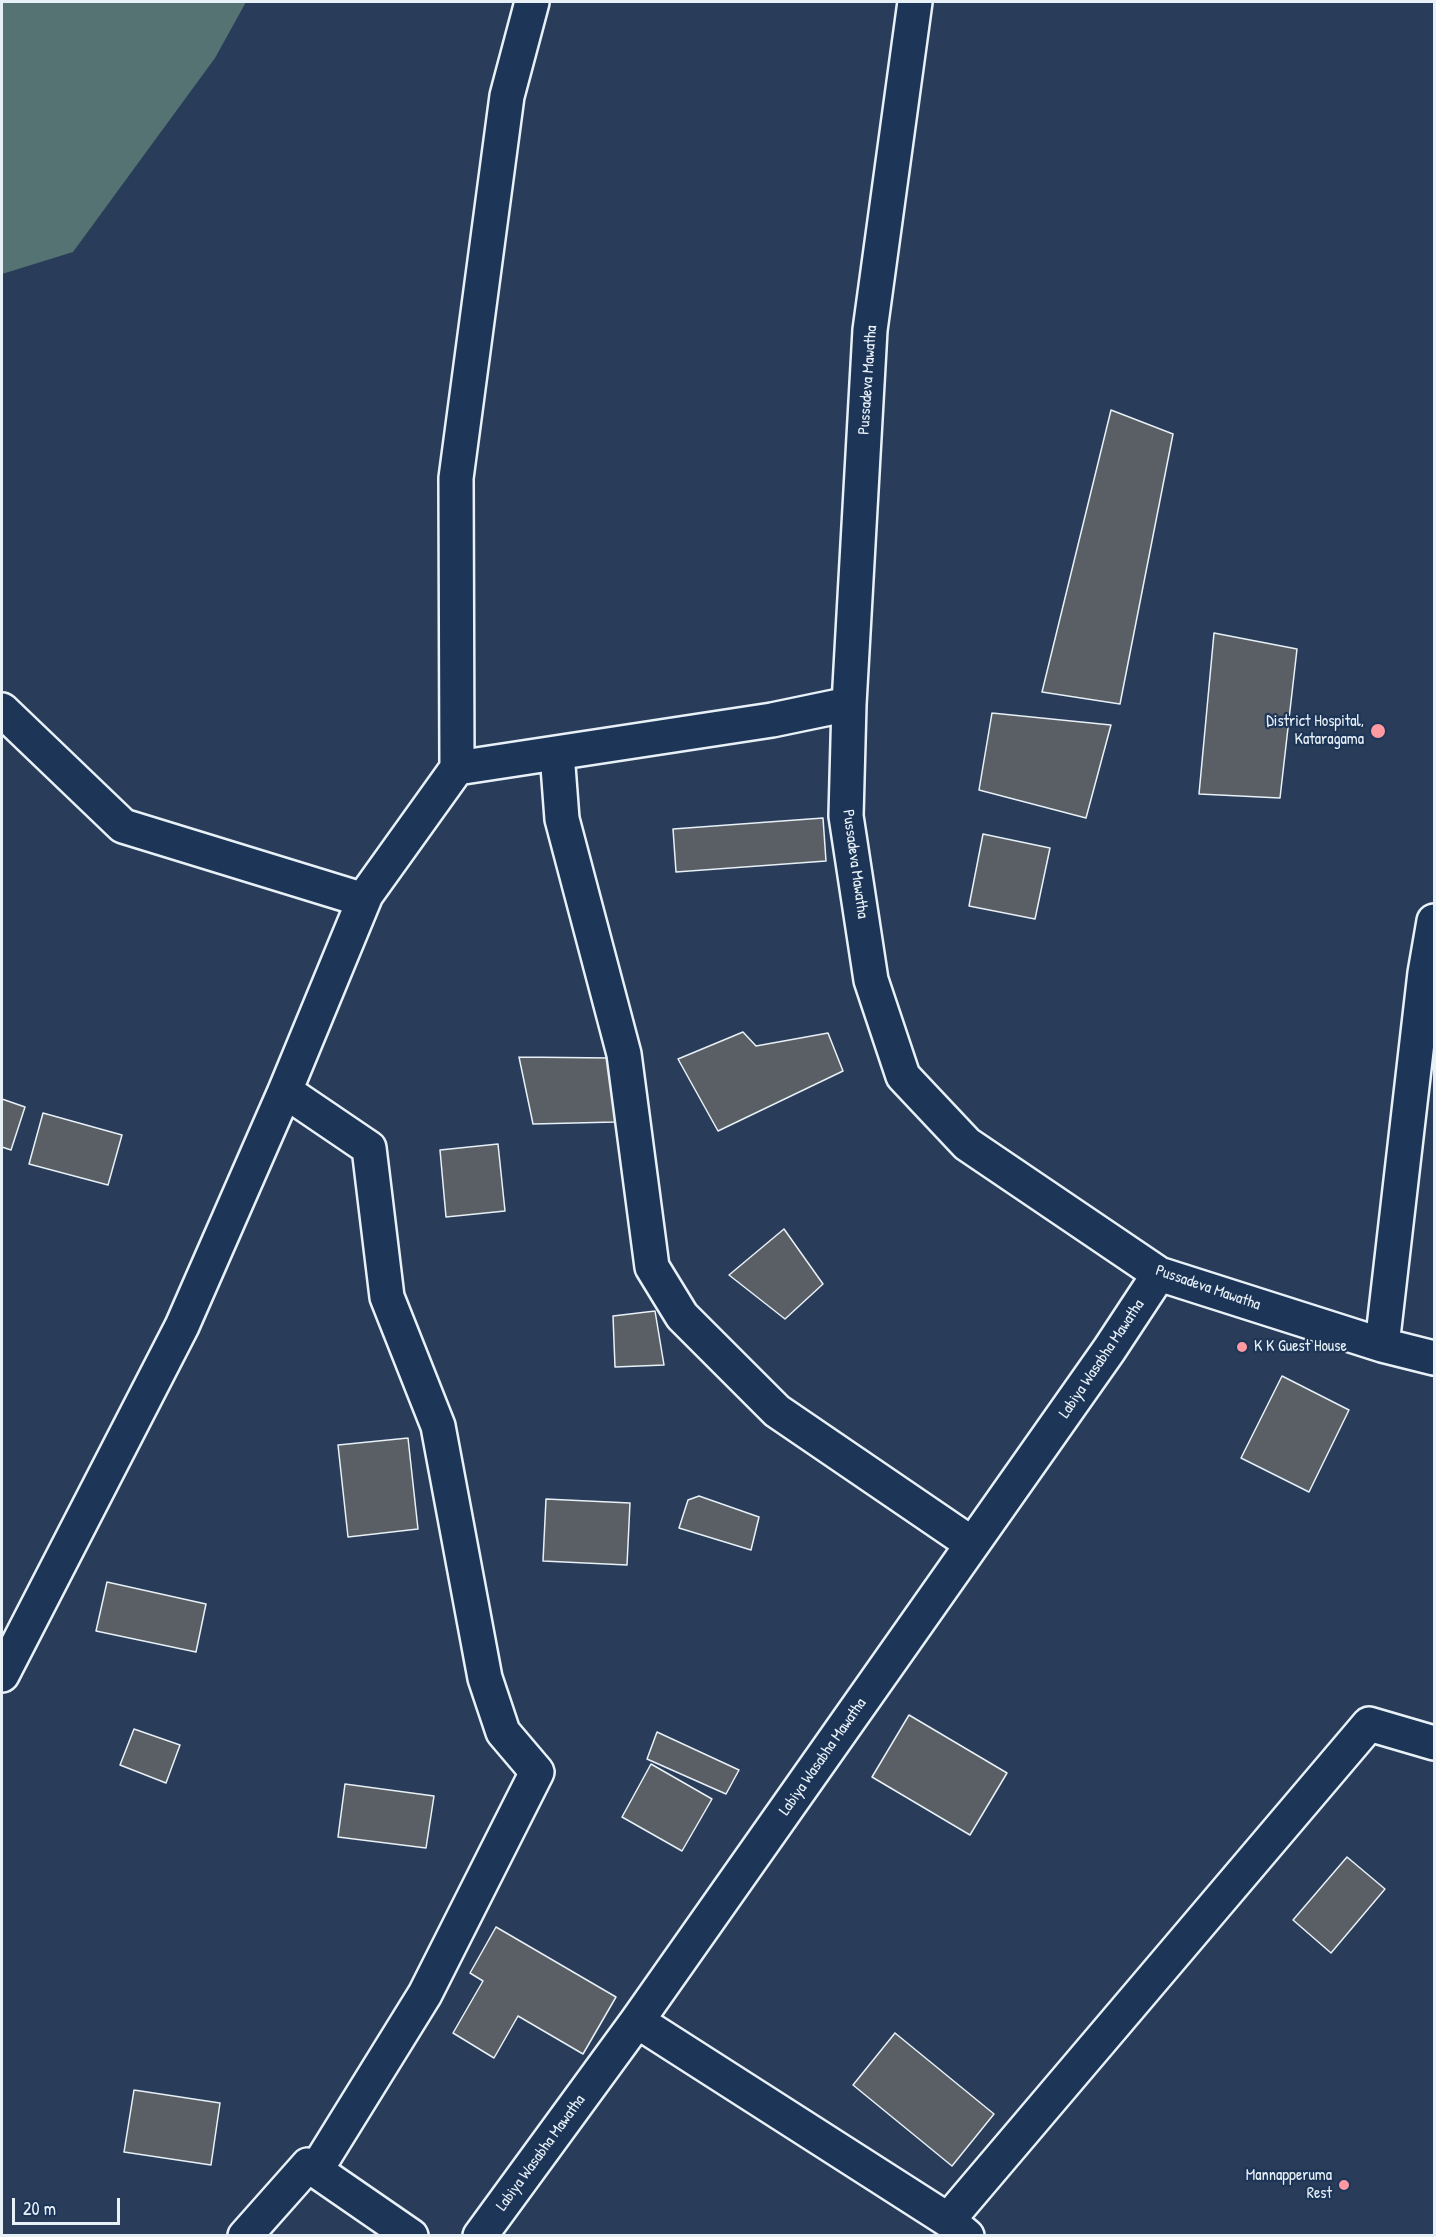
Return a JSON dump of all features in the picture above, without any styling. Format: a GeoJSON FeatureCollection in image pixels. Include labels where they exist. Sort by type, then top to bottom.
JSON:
{"type":"FeatureCollection","features":[{"type":"Feature","properties":{"kind":"street"},"geometry":{"type":"LineString","coordinates":[[2,1675],[10,1640],[182,1326],[285,1092],[366,894],[457,768],[456,478],[507,96],[532,2]]}},
{"type":"Feature","properties":{"kind":"street","name":"Pussadeva Mawatha"},"geometry":{"type":"LineString","coordinates":[[915,2],[870,330],[849,704],[846,816],[871,980],[903,1076],[967,1144],[1159,1274],[1382,1345],[1434,1358]]}},
{"type":"Feature","properties":{"kind":"street"},"geometry":{"type":"LineString","coordinates":[[457,768],[772,720],[849,704]]}},
{"type":"Feature","properties":{"kind":"street"},"geometry":{"type":"LineString","coordinates":[[2,710],[123,826],[364,900]]}},
{"type":"Feature","properties":{"kind":"street"},"geometry":{"type":"LineString","coordinates":[[557,753],[562,819],[624,1054],[652,1267],[682,1316],[777,1411],[972,1544]]}},
{"type":"Feature","properties":{"kind":"street"},"geometry":{"type":"LineString","coordinates":[[1382,1345],[1425,973],[1434,921]]}},
{"type":"Feature","properties":{"kind":"street"},"geometry":{"type":"LineString","coordinates":[[245,2235],[312,2167],[425,1994],[537,1772],[503,1732],[485,1678],[438,1426],[387,1297],[369,1149],[285,1092]]}},
{"type":"Feature","properties":{"kind":"street","name":"Labiya Wasabha Mawatha"},"geometry":{"type":"LineString","coordinates":[[480,2235],[637,2021],[1109,1350],[1159,1274]]}},
{"type":"Feature","properties":{"kind":"street"},"geometry":{"type":"LineString","coordinates":[[637,2021],[957,2228],[1369,1724],[1434,1743]]}},
{"type":"Feature","properties":{"kind":"street"},"geometry":{"type":"LineString","coordinates":[[312,2167],[411,2235]]}},
{"type":"Feature","properties":{"kind":"green space"},"geometry":{"type":"Polygon","coordinates":[[[2,2],[246,2],[215,58],[73,252],[2,274],[2,2]]]}},
{"type":"Feature","properties":{"kind":"building"},"geometry":{"type":"Polygon","coordinates":[[[1111,410],[1173,434],[1120,704],[1042,692],[1111,410]]]}},
{"type":"Feature","properties":{"kind":"building"},"geometry":{"type":"Polygon","coordinates":[[[1214,633],[1297,649],[1280,798],[1199,794],[1214,633]]]}},
{"type":"Feature","properties":{"kind":"building"},"geometry":{"type":"Polygon","coordinates":[[[992,713],[1111,725],[1086,818],[979,790],[992,713]]]}},
{"type":"Feature","properties":{"kind":"building"},"geometry":{"type":"Polygon","coordinates":[[[823,818],[826,861],[676,872],[673,829],[823,818]]]}},
{"type":"Feature","properties":{"kind":"building"},"geometry":{"type":"Polygon","coordinates":[[[983,834],[1050,848],[1035,919],[969,906],[983,834]]]}},
{"type":"Feature","properties":{"kind":"building"},"geometry":{"type":"Polygon","coordinates":[[[743,1032],[756,1046],[828,1033],[843,1071],[718,1131],[678,1059],[743,1032]]]}},
{"type":"Feature","properties":{"kind":"building"},"geometry":{"type":"Polygon","coordinates":[[[519,1057],[610,1058],[615,1122],[533,1124],[519,1057]]]}},
{"type":"Feature","properties":{"kind":"building"},"geometry":{"type":"Polygon","coordinates":[[[2,1099],[25,1107],[11,1150],[2,1147],[2,1099]]]}},
{"type":"Feature","properties":{"kind":"building"},"geometry":{"type":"Polygon","coordinates":[[[43,1113],[122,1135],[108,1185],[29,1164],[43,1113]]]}},
{"type":"Feature","properties":{"kind":"building"},"geometry":{"type":"Polygon","coordinates":[[[498,1144],[505,1211],[446,1217],[440,1150],[498,1144]]]}},
{"type":"Feature","properties":{"kind":"building"},"geometry":{"type":"Polygon","coordinates":[[[784,1229],[823,1284],[785,1319],[729,1275],[784,1229]]]}},
{"type":"Feature","properties":{"kind":"building"},"geometry":{"type":"Polygon","coordinates":[[[655,1311],[664,1365],[615,1367],[613,1316],[655,1311]]]}},
{"type":"Feature","properties":{"kind":"building"},"geometry":{"type":"Polygon","coordinates":[[[1282,1376],[1349,1410],[1309,1492],[1241,1458],[1282,1376]]]}},
{"type":"Feature","properties":{"kind":"building"},"geometry":{"type":"Polygon","coordinates":[[[408,1438],[418,1529],[348,1537],[338,1445],[408,1438]]]}},
{"type":"Feature","properties":{"kind":"building"},"geometry":{"type":"Polygon","coordinates":[[[699,1496],[759,1517],[751,1550],[679,1528],[688,1500],[699,1496]]]}},
{"type":"Feature","properties":{"kind":"building"},"geometry":{"type":"Polygon","coordinates":[[[546,1499],[630,1503],[627,1565],[543,1561],[546,1499]]]}},
{"type":"Feature","properties":{"kind":"building"},"geometry":{"type":"Polygon","coordinates":[[[107,1582],[206,1604],[196,1652],[96,1631],[107,1582]]]}},
{"type":"Feature","properties":{"kind":"building"},"geometry":{"type":"Polygon","coordinates":[[[909,1715],[1007,1773],[970,1835],[872,1777],[909,1715]]]}},
{"type":"Feature","properties":{"kind":"building"},"geometry":{"type":"Polygon","coordinates":[[[134,1729],[180,1745],[166,1783],[120,1765],[134,1729]]]}},
{"type":"Feature","properties":{"kind":"building"},"geometry":{"type":"Polygon","coordinates":[[[657,1732],[739,1770],[726,1794],[647,1759],[657,1732]]]}},
{"type":"Feature","properties":{"kind":"building"},"geometry":{"type":"Polygon","coordinates":[[[651,1764],[712,1799],[682,1851],[622,1817],[651,1764]]]}},
{"type":"Feature","properties":{"kind":"building"},"geometry":{"type":"Polygon","coordinates":[[[345,1784],[434,1796],[426,1848],[338,1837],[345,1784]]]}},
{"type":"Feature","properties":{"kind":"building"},"geometry":{"type":"Polygon","coordinates":[[[1347,1857],[1385,1889],[1331,1953],[1293,1920],[1347,1857]]]}},
{"type":"Feature","properties":{"kind":"building"},"geometry":{"type":"Polygon","coordinates":[[[496,1927],[616,1997],[583,2054],[518,2016],[494,2058],[453,2033],[483,1981],[470,1973],[496,1927]]]}},
{"type":"Feature","properties":{"kind":"building"},"geometry":{"type":"Polygon","coordinates":[[[895,2033],[994,2114],[952,2166],[853,2085],[895,2033]]]}},
{"type":"Feature","properties":{"kind":"building"},"geometry":{"type":"Polygon","coordinates":[[[134,2090],[220,2103],[211,2165],[124,2152],[134,2090]]]}},
{"type":"Feature","properties":{"kind":"place","name":"District Hospital, Kataragama"},"geometry":{"type":"Point","coordinates":[1378,731]}},
{"type":"Feature","properties":{"kind":"place","name":"K K Guest House"},"geometry":{"type":"Point","coordinates":[1242,1347]}},
{"type":"Feature","properties":{"kind":"place","name":"Mannapperuma Rest"},"geometry":{"type":"Point","coordinates":[1344,2185]}}]}
